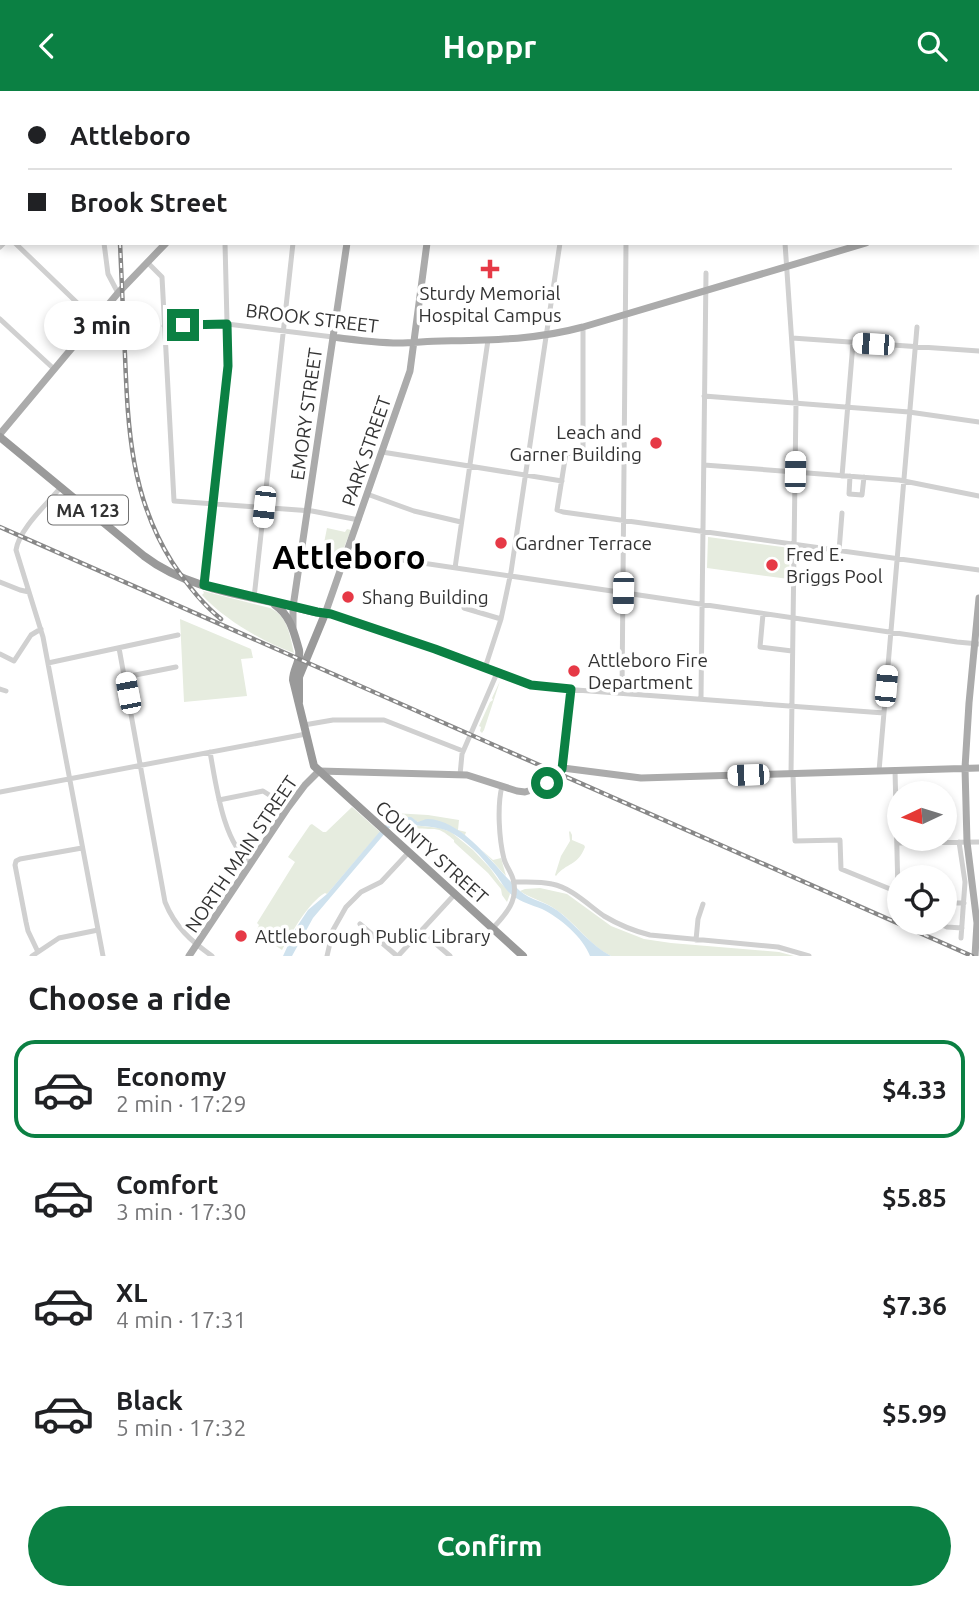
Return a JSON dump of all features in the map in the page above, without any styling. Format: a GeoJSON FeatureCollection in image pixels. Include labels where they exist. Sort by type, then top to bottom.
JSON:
{"type":"FeatureCollection","features":[{"type":"Feature","properties":{"kind":"highway","name":"MA 123"},"geometry":{"type":"LineString","coordinates":[[0,436],[156,565],[204,585],[325,614]]}},
{"type":"Feature","properties":{"kind":"highway"},"geometry":{"type":"LineString","coordinates":[[269,601],[284,612],[295,636],[304,643],[315,638]]}},
{"type":"Feature","properties":{"kind":"highway","name":"PARK STREET"},"geometry":{"type":"LineString","coordinates":[[299,702],[299,677],[325,614]]}},
{"type":"Feature","properties":{"kind":"highway","name":"PARK STREET"},"geometry":{"type":"LineString","coordinates":[[295,636],[300,654],[293,677],[313,764],[320,771]]}},
{"type":"Feature","properties":{"kind":"highway","name":"COUNTY STREET"},"geometry":{"type":"LineString","coordinates":[[320,771],[523,956]]}},
{"type":"Feature","properties":{"kind":"main road"},"geometry":{"type":"LineString","coordinates":[[0,436],[118,293],[164,245]]}},
{"type":"Feature","properties":{"kind":"main road","name":"EMORY STREET"},"geometry":{"type":"LineString","coordinates":[[295,636],[293,607],[347,245]]}},
{"type":"Feature","properties":{"kind":"main road","name":"PARK STREET"},"geometry":{"type":"LineString","coordinates":[[325,614],[409,374],[427,245]]}},
{"type":"Feature","properties":{"kind":"main road","name":"BROOK STREET"},"geometry":{"type":"LineString","coordinates":[[333,337],[386,343],[514,340],[546,336],[859,245]]}},
{"type":"Feature","properties":{"kind":"main road"},"geometry":{"type":"LineString","coordinates":[[975,956],[977,916],[963,842],[968,706],[977,644],[979,598]]}},
{"type":"Feature","properties":{"kind":"main road"},"geometry":{"type":"LineString","coordinates":[[320,771],[460,775],[520,792],[544,785],[562,769],[637,778],[979,768]]}},
{"type":"Feature","properties":{"kind":"main road","name":"NORTH MAIN STREET"},"geometry":{"type":"LineString","coordinates":[[189,956],[288,807],[320,771]]}},
{"type":"Feature","properties":{"kind":"street"},"geometry":{"type":"LineString","coordinates":[[17,245],[95,320]]}},
{"type":"Feature","properties":{"kind":"street"},"geometry":{"type":"LineString","coordinates":[[104,245],[108,274],[118,293]]}},
{"type":"Feature","properties":{"kind":"street"},"geometry":{"type":"LineString","coordinates":[[204,585],[228,366],[225,245]]}},
{"type":"Feature","properties":{"kind":"street"},"geometry":{"type":"LineString","coordinates":[[254,598],[293,245]]}},
{"type":"Feature","properties":{"kind":"street"},"geometry":{"type":"LineString","coordinates":[[485,668],[501,619],[510,576],[560,245]]}},
{"type":"Feature","properties":{"kind":"street"},"geometry":{"type":"LineString","coordinates":[[622,693],[625,245]]}},
{"type":"Feature","properties":{"kind":"street"},"geometry":{"type":"LineString","coordinates":[[785,245],[796,403],[792,651],[795,841],[840,840],[841,869],[887,888]]}},
{"type":"Feature","properties":{"kind":"street"},"geometry":{"type":"LineString","coordinates":[[147,261],[162,275],[174,501],[308,510],[359,520]]}},
{"type":"Feature","properties":{"kind":"street"},"geometry":{"type":"LineString","coordinates":[[701,699],[706,273]]}},
{"type":"Feature","properties":{"kind":"street"},"geometry":{"type":"LineString","coordinates":[[512,298],[552,299]]}},
{"type":"Feature","properties":{"kind":"street"},"geometry":{"type":"LineString","coordinates":[[0,319],[54,369]]}},
{"type":"Feature","properties":{"kind":"street","name":"BROOK STREET"},"geometry":{"type":"LineString","coordinates":[[164,326],[227,324],[333,337]]}},
{"type":"Feature","properties":{"kind":"street"},"geometry":{"type":"LineString","coordinates":[[583,327],[583,454]]}},
{"type":"Feature","properties":{"kind":"street"},"geometry":{"type":"LineString","coordinates":[[879,771],[917,327]]}},
{"type":"Feature","properties":{"kind":"street"},"geometry":{"type":"LineString","coordinates":[[792,338],[979,351]]}},
{"type":"Feature","properties":{"kind":"street"},"geometry":{"type":"LineString","coordinates":[[455,568],[488,340]]}},
{"type":"Feature","properties":{"kind":"street"},"geometry":{"type":"LineString","coordinates":[[842,476],[853,343]]}},
{"type":"Feature","properties":{"kind":"street"},"geometry":{"type":"LineString","coordinates":[[704,396],[909,412],[979,422]]}},
{"type":"Feature","properties":{"kind":"street"},"geometry":{"type":"LineString","coordinates":[[382,452],[562,481]]}},
{"type":"Feature","properties":{"kind":"street"},"geometry":{"type":"LineString","coordinates":[[624,458],[566,453],[557,510],[979,570]]}},
{"type":"Feature","properties":{"kind":"street"},"geometry":{"type":"LineString","coordinates":[[704,465],[903,481],[979,496]]}},
{"type":"Feature","properties":{"kind":"street"},"geometry":{"type":"LineString","coordinates":[[850,476],[849,494],[862,495],[864,477]]}},
{"type":"Feature","properties":{"kind":"street"},"geometry":{"type":"LineString","coordinates":[[61,487],[22,533],[16,545],[16,552],[41,629],[103,956]]}},
{"type":"Feature","properties":{"kind":"street"},"geometry":{"type":"LineString","coordinates":[[368,494],[416,511],[461,521]]}},
{"type":"Feature","properties":{"kind":"street"},"geometry":{"type":"LineString","coordinates":[[839,551],[842,513]]}},
{"type":"Feature","properties":{"kind":"street"},"geometry":{"type":"LineString","coordinates":[[348,552],[977,644]]}},
{"type":"Feature","properties":{"kind":"street"},"geometry":{"type":"LineString","coordinates":[[0,582],[29,592]]}},
{"type":"Feature","properties":{"kind":"street"},"geometry":{"type":"LineString","coordinates":[[464,608],[501,619]]}},
{"type":"Feature","properties":{"kind":"street"},"geometry":{"type":"LineString","coordinates":[[325,614],[435,649],[536,687],[884,712]]}},
{"type":"Feature","properties":{"kind":"street"},"geometry":{"type":"LineString","coordinates":[[763,614],[760,647],[792,651]]}},
{"type":"Feature","properties":{"kind":"street"},"geometry":{"type":"LineString","coordinates":[[0,654],[14,661],[28,639],[41,629]]}},
{"type":"Feature","properties":{"kind":"street"},"geometry":{"type":"LineString","coordinates":[[48,663],[178,635]]}},
{"type":"Feature","properties":{"kind":"street"},"geometry":{"type":"LineString","coordinates":[[119,648],[165,902],[177,925],[212,956]]}},
{"type":"Feature","properties":{"kind":"street"},"geometry":{"type":"LineString","coordinates":[[125,677],[176,667]]}},
{"type":"Feature","properties":{"kind":"street"},"geometry":{"type":"LineString","coordinates":[[460,775],[463,751],[497,673]]}},
{"type":"Feature","properties":{"kind":"street"},"geometry":{"type":"LineString","coordinates":[[562,769],[571,689]]}},
{"type":"Feature","properties":{"kind":"street"},"geometry":{"type":"LineString","coordinates":[[968,706],[979,705]]}},
{"type":"Feature","properties":{"kind":"street"},"geometry":{"type":"LineString","coordinates":[[0,792],[210,752],[305,730],[333,720],[384,720],[463,751]]}},
{"type":"Feature","properties":{"kind":"street"},"geometry":{"type":"LineString","coordinates":[[210,752],[219,800],[237,850],[251,863]]}},
{"type":"Feature","properties":{"kind":"street"},"geometry":{"type":"LineString","coordinates":[[895,771],[895,781]]}},
{"type":"Feature","properties":{"kind":"street"},"geometry":{"type":"LineString","coordinates":[[493,929],[514,898],[514,883],[504,858],[501,841],[502,786]]}},
{"type":"Feature","properties":{"kind":"street"},"geometry":{"type":"LineString","coordinates":[[219,800],[263,791],[288,807]]}},
{"type":"Feature","properties":{"kind":"street"},"geometry":{"type":"LineString","coordinates":[[957,842],[979,842]]}},
{"type":"Feature","properties":{"kind":"street"},"geometry":{"type":"LineString","coordinates":[[961,938],[965,878],[963,842]]}},
{"type":"Feature","properties":{"kind":"street"},"geometry":{"type":"LineString","coordinates":[[38,951],[28,931],[16,862],[20,859],[82,848]]}},
{"type":"Feature","properties":{"kind":"street"},"geometry":{"type":"LineString","coordinates":[[327,956],[332,933],[345,909],[361,892],[380,883],[409,852]]}},
{"type":"Feature","properties":{"kind":"street"},"geometry":{"type":"LineString","coordinates":[[514,883],[554,884],[568,890],[611,920],[656,936],[778,947],[809,956]]}},
{"type":"Feature","properties":{"kind":"street"},"geometry":{"type":"LineString","coordinates":[[360,924],[398,956],[455,894]]}},
{"type":"Feature","properties":{"kind":"street"},"geometry":{"type":"LineString","coordinates":[[957,903],[964,903]]}},
{"type":"Feature","properties":{"kind":"street"},"geometry":{"type":"LineString","coordinates":[[696,940],[703,904]]}},
{"type":"Feature","properties":{"kind":"street"},"geometry":{"type":"LineString","coordinates":[[957,928],[962,928]]}},
{"type":"Feature","properties":{"kind":"street"},"geometry":{"type":"LineString","coordinates":[[32,956],[59,938],[97,930]]}},
{"type":"Feature","properties":{"kind":"street"},"geometry":{"type":"LineString","coordinates":[[421,931],[450,956]]}},
{"type":"Feature","properties":{"kind":"shaded area"},"geometry":{"type":"Polygon","coordinates":[[[327,528],[345,532],[347,529],[351,530],[343,550],[335,553],[323,548],[327,528]]]}},
{"type":"Feature","properties":{"kind":"shaded area"},"geometry":{"type":"Polygon","coordinates":[[[708,537],[790,548],[789,579],[707,568],[708,537]]]}},
{"type":"Feature","properties":{"kind":"shaded area"},"geometry":{"type":"Polygon","coordinates":[[[203,591],[270,608],[276,612],[287,627],[294,653],[270,643],[233,621],[202,595],[203,591]]]}},
{"type":"Feature","properties":{"kind":"shaded area"},"geometry":{"type":"Polygon","coordinates":[[[180,619],[251,649],[253,658],[241,659],[247,696],[184,702],[180,619]]]}},
{"type":"Feature","properties":{"kind":"shaded area"},"geometry":{"type":"Polygon","coordinates":[[[500,681],[484,730],[482,733],[479,726],[500,681]]]}},
{"type":"Feature","properties":{"kind":"shaded area"},"geometry":{"type":"Polygon","coordinates":[[[352,807],[380,832],[327,894],[319,898],[307,911],[282,950],[256,932],[259,925],[257,923],[295,862],[288,857],[310,825],[326,832],[352,807]]]}},
{"type":"Feature","properties":{"kind":"shaded area"},"geometry":{"type":"Polygon","coordinates":[[[393,813],[459,820],[458,830],[466,832],[467,837],[456,829],[431,821],[418,822],[413,819],[385,823],[394,818],[393,813]]]}},
{"type":"Feature","properties":{"kind":"shaded area"},"geometry":{"type":"Polygon","coordinates":[[[397,825],[440,828],[451,832],[473,850],[509,891],[507,902],[501,889],[488,873],[448,835],[436,829],[397,825]]]}},
{"type":"Feature","properties":{"kind":"shaded area"},"geometry":{"type":"Polygon","coordinates":[[[570,831],[572,840],[585,847],[579,858],[556,876],[561,856],[570,841],[570,831]]]}},
{"type":"Feature","properties":{"kind":"shaded area"},"geometry":{"type":"Polygon","coordinates":[[[481,849],[493,860],[501,858],[506,876],[488,856],[481,849]]]}},
{"type":"Feature","properties":{"kind":"shaded area"},"geometry":{"type":"Polygon","coordinates":[[[540,888],[567,894],[611,926],[644,939],[779,952],[794,956],[611,956],[555,909],[520,891],[540,888]]]}},
{"type":"Feature","properties":{"kind":"water"},"geometry":{"type":"Polygon","coordinates":[[[411,817],[418,822],[428,819],[441,821],[467,836],[520,891],[558,911],[611,956],[590,956],[582,942],[563,923],[510,893],[479,855],[456,835],[437,828],[392,825],[313,918],[292,956],[283,956],[308,910],[327,894],[387,823],[411,817]]]}},
{"type":"Feature","properties":{"kind":"railway"},"geometry":{"type":"LineString","coordinates":[[120,245],[130,437],[140,488],[158,538],[172,562],[194,592],[221,619]]}},
{"type":"Feature","properties":{"kind":"railway"},"geometry":{"type":"LineString","coordinates":[[0,527],[972,956]]}},
{"type":"Feature","properties":{"kind":"place","name":"Sturdy Memorial Hospital Campus"},"geometry":{"type":"Point","coordinates":[490,269]}},
{"type":"Feature","properties":{"kind":"place","name":"Leach and Garner Building"},"geometry":{"type":"Point","coordinates":[656,443]}},
{"type":"Feature","properties":{"kind":"place","name":"Gardner Terrace"},"geometry":{"type":"Point","coordinates":[501,543]}},
{"type":"Feature","properties":{"kind":"place","name":"Fred E. Briggs Pool"},"geometry":{"type":"Point","coordinates":[772,565]}},
{"type":"Feature","properties":{"kind":"place","name":"Shang Building"},"geometry":{"type":"Point","coordinates":[348,597]}},
{"type":"Feature","properties":{"kind":"place","name":"Attleboro Fire Department"},"geometry":{"type":"Point","coordinates":[574,671]}},
{"type":"Feature","properties":{"kind":"place","name":"Attleborough Public Library"},"geometry":{"type":"Point","coordinates":[241,936]}},
{"type":"Feature","properties":{"kind":"district","name":"Attleboro"},"geometry":{"type":"Point","coordinates":[349,556]}},
{"type":"Feature","properties":{"kind":"route"},"geometry":{"type":"LineString","coordinates":[[183,325],[227,324],[229,356],[204,585],[331,614],[531,685],[571,689],[562,769],[547,783]]}}]}
